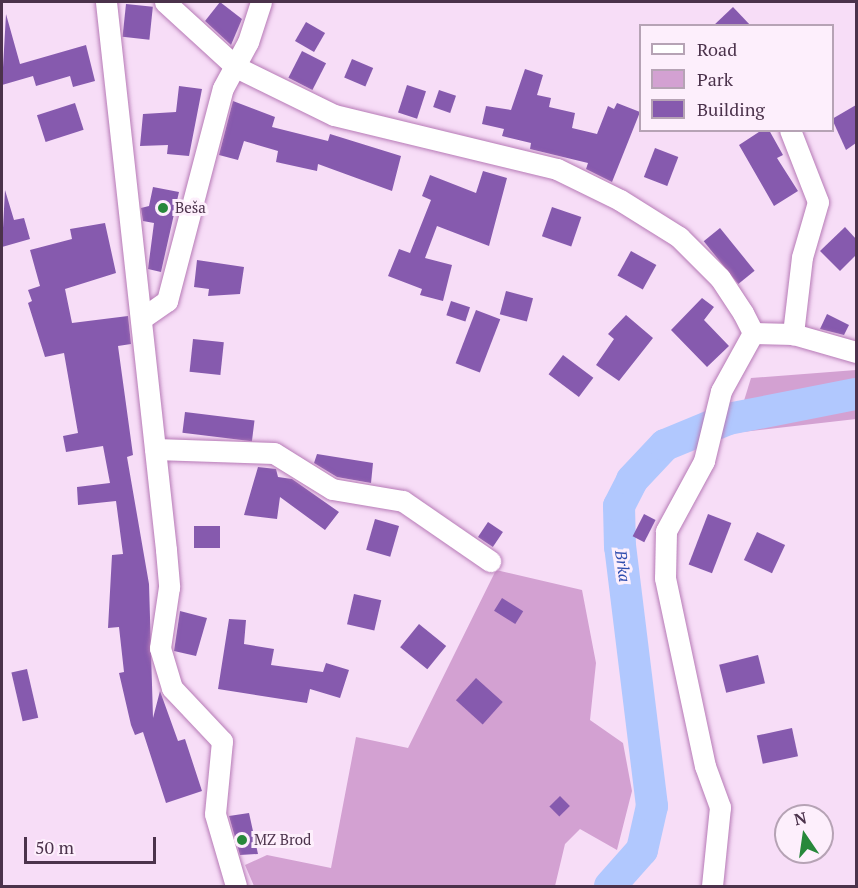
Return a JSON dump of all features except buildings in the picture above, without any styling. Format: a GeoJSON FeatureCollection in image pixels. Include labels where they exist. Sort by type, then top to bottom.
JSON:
{"type":"FeatureCollection","features":[{"type":"Feature","properties":{"kind":"street"},"geometry":{"type":"LineString","coordinates":[[106,2],[169,587],[160,648],[172,688],[222,741],[215,814],[236,886]]}},
{"type":"Feature","properties":{"kind":"street"},"geometry":{"type":"LineString","coordinates":[[165,2],[236,67],[334,115],[557,170],[620,200],[679,237],[712,270],[753,333]]}},
{"type":"Feature","properties":{"kind":"street"},"geometry":{"type":"LineString","coordinates":[[141,319],[167,301],[223,88],[236,67],[261,2]]}},
{"type":"Feature","properties":{"kind":"street"},"geometry":{"type":"LineString","coordinates":[[791,132],[818,202],[802,257],[793,333]]}},
{"type":"Feature","properties":{"kind":"street"},"geometry":{"type":"LineString","coordinates":[[753,333],[793,333],[856,352]]}},
{"type":"Feature","properties":{"kind":"street"},"geometry":{"type":"LineString","coordinates":[[712,886],[720,807],[705,766],[665,578],[666,531],[704,461],[721,391],[753,333]]}},
{"type":"Feature","properties":{"kind":"street"},"geometry":{"type":"LineString","coordinates":[[155,449],[274,453],[332,489],[403,501],[490,561]]}},
{"type":"Feature","properties":{"kind":"green space"},"geometry":{"type":"Polygon","coordinates":[[[856,370],[856,419],[734,433],[751,378],[856,370]]]}},
{"type":"Feature","properties":{"kind":"green space"},"geometry":{"type":"Polygon","coordinates":[[[496,570],[582,590],[596,663],[590,720],[623,743],[632,791],[617,850],[580,829],[565,844],[555,886],[254,886],[245,865],[267,855],[331,868],[356,737],[408,748],[496,570]]]}},
{"type":"Feature","properties":{"kind":"waterway","name":"Brka"},"geometry":{"type":"LineString","coordinates":[[610,886],[642,850],[652,806],[620,547],[619,506],[632,480],[665,445],[728,419],[856,394]]}},
{"type":"Feature","properties":{"kind":"place","name":"Beša"},"geometry":{"type":"Point","coordinates":[163,208]}},
{"type":"Feature","properties":{"kind":"place","name":"MZ Brod"},"geometry":{"type":"Point","coordinates":[242,840]}}]}
